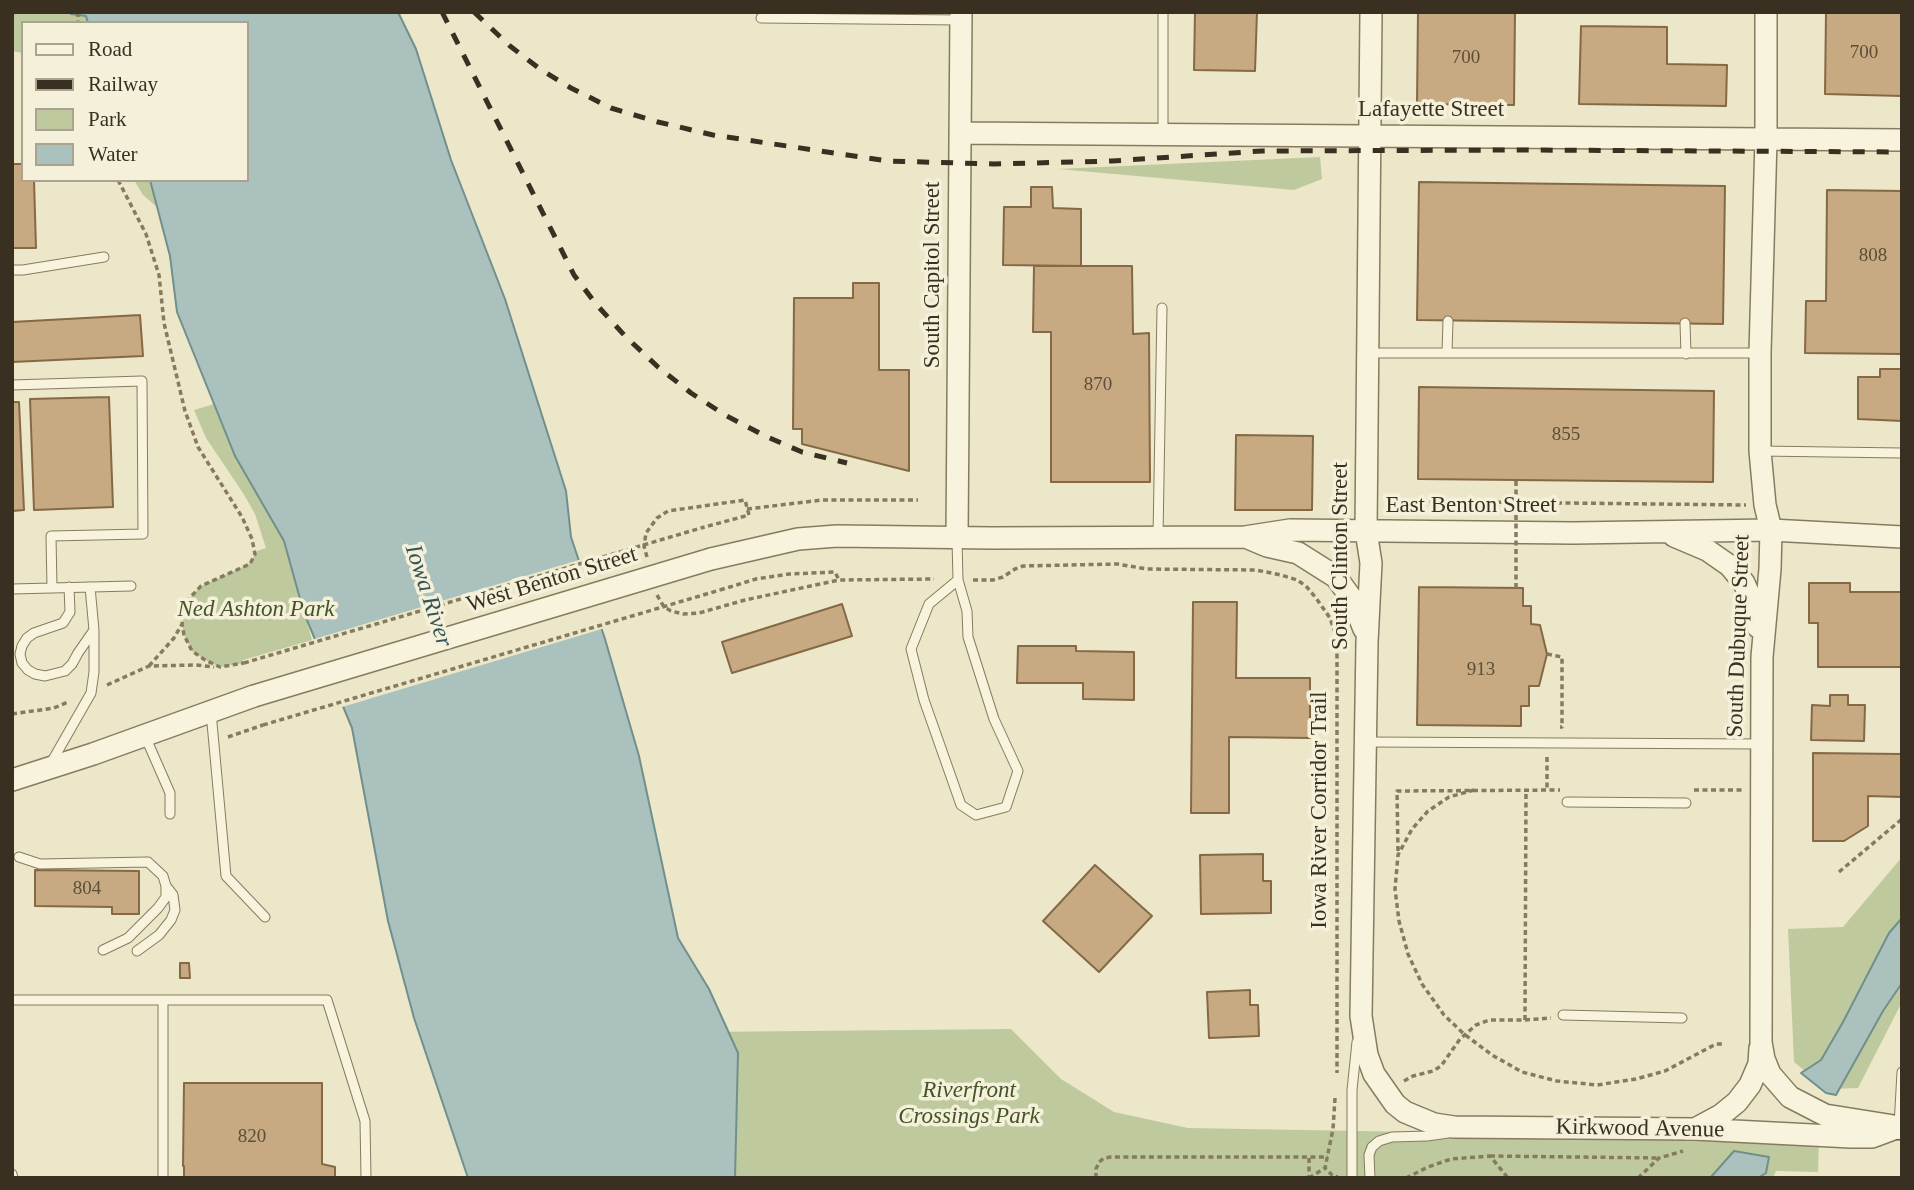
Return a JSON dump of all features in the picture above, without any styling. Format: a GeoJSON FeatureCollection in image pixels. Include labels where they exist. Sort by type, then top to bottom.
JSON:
{"type":"FeatureCollection","features":[{"type":"Feature","properties":{"kind":"street","name":"South Clinton Street"},"geometry":{"type":"LineString","coordinates":[[1371,12],[1366,531],[1371,563],[1365,742],[1362,1016],[1367,1055],[1386,1094]]}},
{"type":"Feature","properties":{"kind":"street","name":"South Dubuque Street"},"geometry":{"type":"LineString","coordinates":[[1766,12],[1760,451],[1765,505],[1771,530],[1762,657],[1761,1042],[1770,1074],[1790,1097],[1825,1115],[1901,1127]]}},
{"type":"Feature","properties":{"kind":"street","name":"South Capitol Street"},"geometry":{"type":"LineString","coordinates":[[957,538],[961,16]]}},
{"type":"Feature","properties":{"kind":"street","name":"Lafayette Street"},"geometry":{"type":"LineString","coordinates":[[960,133],[1902,140]]}},
{"type":"Feature","properties":{"kind":"street","name":"East Benton Street"},"geometry":{"type":"LineString","coordinates":[[957,538],[1245,537],[1290,530],[1771,530],[1902,537]]}},
{"type":"Feature","properties":{"kind":"street"},"geometry":{"type":"LineString","coordinates":[[1665,532],[1707,550],[1730,566],[1744,583],[1755,608],[1762,657]]}},
{"type":"Feature","properties":{"kind":"street","name":"West Benton Street"},"geometry":{"type":"LineString","coordinates":[[12,780],[254,696],[711,559],[798,539],[837,536],[957,538]]}},
{"type":"Feature","properties":{"kind":"street"},"geometry":{"type":"LineString","coordinates":[[1245,537],[1267,546],[1298,553],[1336,577],[1352,599],[1367,642]]}},
{"type":"Feature","properties":{"kind":"street"},"geometry":{"type":"LineString","coordinates":[[1695,1129],[1721,1115],[1737,1102],[1750,1085],[1759,1064],[1761,1042]]}},
{"type":"Feature","properties":{"kind":"street","name":"Kirkwood Avenue"},"geometry":{"type":"LineString","coordinates":[[1386,1094],[1395,1104],[1419,1119],[1434,1124],[1476,1127],[1695,1129],[1851,1137],[1872,1137],[1901,1127]]}},
{"type":"Feature","properties":{"kind":"lane"},"geometry":{"type":"LineString","coordinates":[[1163,12],[1163,135]]}},
{"type":"Feature","properties":{"kind":"lane"},"geometry":{"type":"LineString","coordinates":[[761,18],[961,16]]}},
{"type":"Feature","properties":{"kind":"lane"},"geometry":{"type":"LineString","coordinates":[[12,270],[104,257]]}},
{"type":"Feature","properties":{"kind":"lane"},"geometry":{"type":"LineString","coordinates":[[1158,536],[1162,308]]}},
{"type":"Feature","properties":{"kind":"lane"},"geometry":{"type":"LineString","coordinates":[[1447,353],[1448,321]]}},
{"type":"Feature","properties":{"kind":"lane"},"geometry":{"type":"LineString","coordinates":[[1685,323],[1686,354]]}},
{"type":"Feature","properties":{"kind":"lane"},"geometry":{"type":"LineString","coordinates":[[1368,353],[1760,354]]}},
{"type":"Feature","properties":{"kind":"lane"},"geometry":{"type":"LineString","coordinates":[[12,385],[142,381],[143,534],[51,536],[52,588]]}},
{"type":"Feature","properties":{"kind":"lane"},"geometry":{"type":"LineString","coordinates":[[1760,451],[1902,453]]}},
{"type":"Feature","properties":{"kind":"lane"},"geometry":{"type":"LineString","coordinates":[[957,538],[958,580],[967,611],[968,638],[994,719],[1018,771],[1006,807],[976,816],[961,805],[924,700],[911,649],[929,604],[958,580]]}},
{"type":"Feature","properties":{"kind":"lane"},"geometry":{"type":"LineString","coordinates":[[12,589],[131,586]]}},
{"type":"Feature","properties":{"kind":"lane"},"geometry":{"type":"LineString","coordinates":[[69,587],[70,612],[62,623],[34,632],[27,638],[20,654],[22,663],[35,674],[45,676],[65,671],[94,630]]}},
{"type":"Feature","properties":{"kind":"lane"},"geometry":{"type":"LineString","coordinates":[[48,769],[91,693],[94,630],[90,587]]}},
{"type":"Feature","properties":{"kind":"lane"},"geometry":{"type":"LineString","coordinates":[[211,712],[226,876],[265,916]]}},
{"type":"Feature","properties":{"kind":"lane"},"geometry":{"type":"LineString","coordinates":[[145,736],[170,793],[170,814]]}},
{"type":"Feature","properties":{"kind":"lane"},"geometry":{"type":"LineString","coordinates":[[1365,742],[1762,744]]}},
{"type":"Feature","properties":{"kind":"lane"},"geometry":{"type":"LineString","coordinates":[[1567,802],[1686,803]]}},
{"type":"Feature","properties":{"kind":"lane"},"geometry":{"type":"LineString","coordinates":[[19,857],[40,863],[148,862],[163,876],[166,897],[158,908],[128,938],[103,950]]}},
{"type":"Feature","properties":{"kind":"lane"},"geometry":{"type":"LineString","coordinates":[[137,951],[159,935],[171,920],[175,910],[173,895],[166,886]]}},
{"type":"Feature","properties":{"kind":"lane"},"geometry":{"type":"LineString","coordinates":[[12,1000],[327,1000],[365,1121],[366,1178]]}},
{"type":"Feature","properties":{"kind":"lane"},"geometry":{"type":"LineString","coordinates":[[163,1000],[163,1178]]}},
{"type":"Feature","properties":{"kind":"lane"},"geometry":{"type":"LineString","coordinates":[[1563,1015],[1682,1017]]}},
{"type":"Feature","properties":{"kind":"lane"},"geometry":{"type":"LineString","coordinates":[[1352,1178],[1353,1069],[1362,1016]]}},
{"type":"Feature","properties":{"kind":"lane"},"geometry":{"type":"LineString","coordinates":[[1901,1127],[1902,1072]]}},
{"type":"Feature","properties":{"kind":"lane"},"geometry":{"type":"LineString","coordinates":[[1370,1178],[1369,1155],[1372,1147],[1379,1141],[1392,1137],[1444,1134],[1476,1127]]}},
{"type":"Feature","properties":{"kind":"path"},"geometry":{"type":"LineString","coordinates":[[119,182],[146,234],[159,275],[164,323],[185,411],[198,447],[242,517],[252,539],[255,554],[250,564],[201,586],[186,602],[182,624],[174,638],[149,666],[220,667],[244,663],[749,515],[747,509],[822,500],[918,500]]}},
{"type":"Feature","properties":{"kind":"path"},"geometry":{"type":"LineString","coordinates":[[1516,481],[1516,588]]}},
{"type":"Feature","properties":{"kind":"path"},"geometry":{"type":"LineString","coordinates":[[1367,501],[1765,505]]}},
{"type":"Feature","properties":{"kind":"path","name":"Iowa River Corridor Trail"},"geometry":{"type":"LineString","coordinates":[[958,580],[1003,578],[1023,566],[1117,564],[1147,569],[1256,570],[1297,580],[1316,598],[1330,618],[1337,639],[1336,1079]]}},
{"type":"Feature","properties":{"kind":"path"},"geometry":{"type":"LineString","coordinates":[[225,738],[755,579],[835,572],[839,580]]}},
{"type":"Feature","properties":{"kind":"path"},"geometry":{"type":"LineString","coordinates":[[182,624],[192,650],[220,667]]}},
{"type":"Feature","properties":{"kind":"path"},"geometry":{"type":"LineString","coordinates":[[1547,654],[1562,657],[1562,727],[1547,727],[1547,790]]}},
{"type":"Feature","properties":{"kind":"path"},"geometry":{"type":"LineString","coordinates":[[1398,855],[1412,829],[1428,811],[1449,797],[1474,790]]}},
{"type":"Feature","properties":{"kind":"path"},"geometry":{"type":"LineString","coordinates":[[1525,1020],[1527,790]]}},
{"type":"Feature","properties":{"kind":"path"},"geometry":{"type":"LineString","coordinates":[[1397,791],[1398,855],[1395,889],[1399,921],[1408,954],[1422,984],[1444,1015],[1464,1034],[1492,1055],[1522,1072],[1558,1081],[1597,1085],[1665,1071],[1716,1044],[1726,1044]]}},
{"type":"Feature","properties":{"kind":"path"},"geometry":{"type":"LineString","coordinates":[[1839,872],[1902,819]]}},
{"type":"Feature","properties":{"kind":"path"},"geometry":{"type":"LineString","coordinates":[[1386,1094],[1413,1076],[1428,1073],[1441,1066],[1464,1034],[1476,1025],[1489,1020],[1548,1019],[1563,1015]]}},
{"type":"Feature","properties":{"kind":"path"},"geometry":{"type":"LineString","coordinates":[[1309,1157],[1309,1177],[1325,1168],[1333,1129],[1336,1091]]}},
{"type":"Feature","properties":{"kind":"path"},"geometry":{"type":"LineString","coordinates":[[1406,1178],[1451,1159],[1490,1156],[1659,1158],[1683,1151]]}},
{"type":"Feature","properties":{"kind":"path"},"geometry":{"type":"LineString","coordinates":[[1490,1156],[1508,1178]]}},
{"type":"Feature","properties":{"kind":"path"},"geometry":{"type":"LineString","coordinates":[[1096,1178],[1099,1162],[1111,1157],[1328,1157]]}},
{"type":"Feature","properties":{"kind":"path"},"geometry":{"type":"LineString","coordinates":[[1639,1178],[1659,1158]]}},
{"type":"Feature","properties":{"kind":"path"},"geometry":{"type":"LineString","coordinates":[[1325,1168],[1333,1176],[1340,1178]]}},
{"type":"Feature","properties":{"kind":"green space"},"geometry":{"type":"Polygon","coordinates":[[[12,12],[70,12],[86,16],[87,21],[21,21],[21,53],[12,51],[12,12]]]}},
{"type":"Feature","properties":{"kind":"green space"},"geometry":{"type":"Polygon","coordinates":[[[1320,157],[1322,179],[1294,190],[1058,169],[1320,157]]]}},
{"type":"Feature","properties":{"kind":"green space"},"geometry":{"type":"Polygon","coordinates":[[[135,182],[151,182],[157,207],[143,195],[135,182]]]}},
{"type":"Feature","properties":{"kind":"green space","name":"Ned Ashton Park"},"geometry":{"type":"Polygon","coordinates":[[[214,404],[235,456],[284,541],[312,640],[243,660],[244,663],[220,667],[192,651],[182,624],[186,602],[201,586],[249,564],[257,551],[266,548],[255,514],[206,438],[194,410],[214,404]]]}},
{"type":"Feature","properties":{"kind":"green space"},"geometry":{"type":"Polygon","coordinates":[[[1902,857],[1902,1002],[1858,1088],[1827,1089],[1794,1062],[1788,929],[1843,927],[1902,857]]]}},
{"type":"Feature","properties":{"kind":"green space","name":"Riverfront Crossings Park"},"geometry":{"type":"Polygon","coordinates":[[[1011,1029],[1061,1079],[1114,1112],[1188,1128],[1819,1139],[1818,1172],[1776,1171],[1773,1178],[702,1178],[701,1032],[1011,1029]]]}},
{"type":"Feature","properties":{"kind":"water","name":"Iowa River"},"geometry":{"type":"Polygon","coordinates":[[[70,12],[398,12],[416,49],[451,160],[505,299],[566,491],[571,537],[605,639],[639,756],[678,938],[709,989],[738,1053],[735,1178],[468,1178],[414,1018],[388,921],[352,728],[304,613],[284,541],[235,456],[177,312],[170,256],[151,182],[248,182],[248,21],[87,21],[86,16],[70,12]]]}},
{"type":"Feature","properties":{"kind":"water"},"geometry":{"type":"Polygon","coordinates":[[[1902,918],[1902,983],[1883,1011],[1836,1095],[1826,1093],[1801,1073],[1821,1060],[1889,933],[1902,918]]]}},
{"type":"Feature","properties":{"kind":"water"},"geometry":{"type":"Polygon","coordinates":[[[1734,1151],[1769,1157],[1766,1173],[1758,1178],[1710,1178],[1734,1151]]]}},
{"type":"Feature","properties":{"kind":"pier"},"geometry":{"type":"Polygon","coordinates":[[[582,559],[605,628],[339,708],[311,640],[582,559]]]}},
{"type":"Feature","properties":{"kind":"building"},"geometry":{"type":"Polygon","coordinates":[[[1195,12],[1257,12],[1255,71],[1194,70],[1195,12]]]}},
{"type":"Feature","properties":{"kind":"building"},"geometry":{"type":"Polygon","coordinates":[[[1418,12],[1515,12],[1514,105],[1417,104],[1418,12]]]}},
{"type":"Feature","properties":{"kind":"building"},"geometry":{"type":"Polygon","coordinates":[[[1826,12],[1902,12],[1902,96],[1825,94],[1826,12]]]}},
{"type":"Feature","properties":{"kind":"building"},"geometry":{"type":"Polygon","coordinates":[[[1581,26],[1667,27],[1667,64],[1727,65],[1726,106],[1579,104],[1581,26]]]}},
{"type":"Feature","properties":{"kind":"building"},"geometry":{"type":"Polygon","coordinates":[[[12,164],[21,164],[21,182],[34,182],[36,248],[12,248],[12,164]]]}},
{"type":"Feature","properties":{"kind":"building"},"geometry":{"type":"Polygon","coordinates":[[[1419,182],[1725,186],[1723,324],[1417,320],[1419,182]]]}},
{"type":"Feature","properties":{"kind":"building"},"geometry":{"type":"Polygon","coordinates":[[[1031,187],[1052,187],[1053,208],[1081,209],[1081,266],[1003,265],[1004,207],[1031,207],[1031,187]]]}},
{"type":"Feature","properties":{"kind":"building"},"geometry":{"type":"Polygon","coordinates":[[[1827,190],[1902,191],[1902,354],[1805,353],[1806,301],[1826,301],[1827,190]]]}},
{"type":"Feature","properties":{"kind":"building"},"geometry":{"type":"Polygon","coordinates":[[[1034,266],[1132,266],[1133,334],[1149,333],[1150,482],[1051,482],[1051,332],[1033,332],[1034,266]]]}},
{"type":"Feature","properties":{"kind":"building"},"geometry":{"type":"Polygon","coordinates":[[[853,283],[879,283],[879,370],[909,370],[909,471],[802,444],[802,429],[793,429],[794,298],[853,298],[853,283]]]}},
{"type":"Feature","properties":{"kind":"building"},"geometry":{"type":"Polygon","coordinates":[[[140,315],[143,356],[12,362],[12,322],[140,315]]]}},
{"type":"Feature","properties":{"kind":"building"},"geometry":{"type":"Polygon","coordinates":[[[1880,369],[1902,369],[1902,421],[1858,419],[1858,377],[1880,377],[1880,369]]]}},
{"type":"Feature","properties":{"kind":"building"},"geometry":{"type":"Polygon","coordinates":[[[1419,387],[1714,391],[1713,482],[1418,479],[1419,387]]]}},
{"type":"Feature","properties":{"kind":"building"},"geometry":{"type":"Polygon","coordinates":[[[109,397],[113,507],[34,510],[30,399],[109,397]]]}},
{"type":"Feature","properties":{"kind":"building"},"geometry":{"type":"Polygon","coordinates":[[[12,402],[19,402],[24,510],[12,511],[12,402]]]}},
{"type":"Feature","properties":{"kind":"building"},"geometry":{"type":"Polygon","coordinates":[[[1236,435],[1313,436],[1312,510],[1235,510],[1236,435]]]}},
{"type":"Feature","properties":{"kind":"building"},"geometry":{"type":"Polygon","coordinates":[[[1809,583],[1850,583],[1850,592],[1902,592],[1902,667],[1818,667],[1818,623],[1809,623],[1809,583]]]}},
{"type":"Feature","properties":{"kind":"building"},"geometry":{"type":"Polygon","coordinates":[[[1419,587],[1523,588],[1523,606],[1531,606],[1531,624],[1540,625],[1547,654],[1539,686],[1529,686],[1529,706],[1521,706],[1521,726],[1417,725],[1419,587]]]}},
{"type":"Feature","properties":{"kind":"building"},"geometry":{"type":"Polygon","coordinates":[[[1193,602],[1237,602],[1236,678],[1310,678],[1310,738],[1229,737],[1229,813],[1191,813],[1193,602]]]}},
{"type":"Feature","properties":{"kind":"building"},"geometry":{"type":"Polygon","coordinates":[[[842,604],[852,636],[732,673],[722,642],[842,604]]]}},
{"type":"Feature","properties":{"kind":"building"},"geometry":{"type":"Polygon","coordinates":[[[1018,646],[1076,646],[1076,651],[1134,652],[1134,700],[1083,699],[1083,683],[1017,683],[1018,646]]]}},
{"type":"Feature","properties":{"kind":"building"},"geometry":{"type":"Polygon","coordinates":[[[1830,695],[1848,695],[1848,705],[1865,705],[1864,741],[1811,740],[1812,705],[1830,706],[1830,695]]]}},
{"type":"Feature","properties":{"kind":"building"},"geometry":{"type":"Polygon","coordinates":[[[1813,753],[1902,754],[1902,797],[1868,796],[1868,826],[1844,841],[1813,841],[1813,753]]]}},
{"type":"Feature","properties":{"kind":"building"},"geometry":{"type":"Polygon","coordinates":[[[1263,854],[1263,881],[1271,881],[1271,913],[1201,914],[1200,855],[1263,854]]]}},
{"type":"Feature","properties":{"kind":"building"},"geometry":{"type":"Polygon","coordinates":[[[1095,865],[1152,916],[1099,972],[1043,921],[1095,865]]]}},
{"type":"Feature","properties":{"kind":"building"},"geometry":{"type":"Polygon","coordinates":[[[35,870],[139,871],[139,914],[112,914],[112,907],[35,906],[35,870]]]}},
{"type":"Feature","properties":{"kind":"building"},"geometry":{"type":"Polygon","coordinates":[[[180,963],[189,963],[190,978],[180,978],[180,963]]]}},
{"type":"Feature","properties":{"kind":"building"},"geometry":{"type":"Polygon","coordinates":[[[1250,990],[1250,1005],[1258,1005],[1259,1036],[1209,1038],[1207,992],[1250,990]]]}},
{"type":"Feature","properties":{"kind":"building"},"geometry":{"type":"Polygon","coordinates":[[[184,1083],[322,1083],[322,1164],[335,1167],[335,1178],[184,1178],[184,1083]]]}},
{"type":"Feature","properties":{"kind":"railway"},"geometry":{"type":"LineString","coordinates":[[442,12],[574,275],[596,304],[658,367],[725,415],[802,452],[847,463]]}},
{"type":"Feature","properties":{"kind":"railway"},"geometry":{"type":"LineString","coordinates":[[474,12],[510,46],[540,69],[611,108],[713,135],[888,161],[994,164],[1112,161],[1262,151],[1902,152]]}}]}
